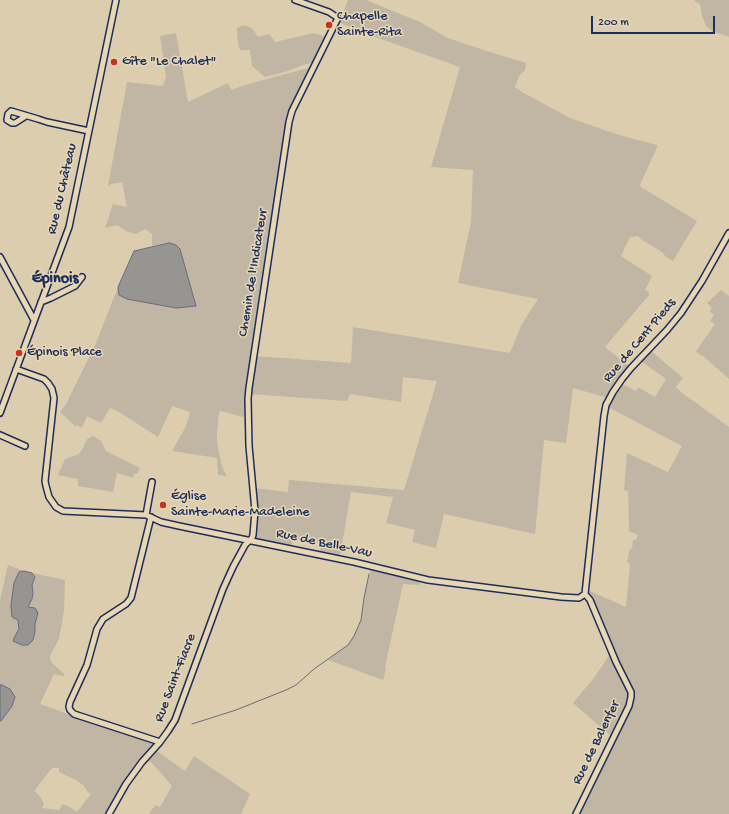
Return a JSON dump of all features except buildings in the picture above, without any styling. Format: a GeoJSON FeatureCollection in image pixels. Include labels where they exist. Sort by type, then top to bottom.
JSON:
{"type":"FeatureCollection","features":[{"type":"Feature","properties":{"kind":"street","name":"Rue du Château"},"geometry":{"type":"LineString","coordinates":[[0,413],[69,227],[116,0]]}},
{"type":"Feature","properties":{"kind":"street","name":"Chemin de l'Indicateur"},"geometry":{"type":"LineString","coordinates":[[249,541],[253,535],[255,511],[249,446],[249,388],[289,122],[292,111],[338,18],[329,12],[295,0]]}},
{"type":"Feature","properties":{"kind":"street","name":"Rue du Château"},"geometry":{"type":"LineString","coordinates":[[26,116],[89,131]]}},
{"type":"Feature","properties":{"kind":"street","name":"Rue de Cent Pieds"},"geometry":{"type":"LineString","coordinates":[[585,594],[604,416],[609,400],[622,379],[681,313],[727,242],[729,233]]}},
{"type":"Feature","properties":{"kind":"street"},"geometry":{"type":"LineString","coordinates":[[0,257],[34,320]]}},
{"type":"Feature","properties":{"kind":"street"},"geometry":{"type":"LineString","coordinates":[[41,302],[74,286],[82,277]]}},
{"type":"Feature","properties":{"kind":"street","name":"Rue de Belle-Vau"},"geometry":{"type":"LineString","coordinates":[[16,369],[44,379],[50,385],[53,393],[54,398],[45,481],[49,498],[59,510],[68,512],[149,516],[162,522],[179,526],[354,562],[428,580],[561,597],[579,598],[585,594]]}},
{"type":"Feature","properties":{"kind":"street"},"geometry":{"type":"LineString","coordinates":[[0,435],[25,446]]}},
{"type":"Feature","properties":{"kind":"street"},"geometry":{"type":"LineString","coordinates":[[152,482],[149,516],[131,598],[126,604],[103,619],[97,629],[87,666],[69,707],[74,714],[160,742]]}},
{"type":"Feature","properties":{"kind":"street","name":"Rue Saint-Fiacre"},"geometry":{"type":"LineString","coordinates":[[109,814],[126,784],[142,762],[160,742],[177,715],[222,589],[245,545],[249,541]]}},
{"type":"Feature","properties":{"kind":"street","name":"Rue de Balenfer"},"geometry":{"type":"LineString","coordinates":[[576,814],[629,706],[631,697],[631,692],[590,600],[585,594]]}},
{"type":"Feature","properties":{"kind":"shaded area"},"geometry":{"type":"Polygon","coordinates":[[[348,0],[366,0],[420,22],[448,38],[526,63],[525,70],[519,76],[515,87],[522,92],[570,118],[619,135],[657,145],[640,185],[641,187],[697,221],[673,261],[666,257],[662,252],[639,238],[639,236],[630,237],[621,256],[652,276],[645,290],[649,292],[649,295],[605,347],[630,367],[608,398],[573,388],[566,443],[544,440],[535,534],[444,514],[436,548],[412,542],[415,530],[386,523],[393,497],[351,492],[340,556],[320,552],[321,543],[290,539],[292,545],[289,546],[255,538],[254,488],[288,492],[289,480],[404,490],[437,381],[403,377],[401,402],[350,394],[347,401],[250,394],[255,356],[351,363],[353,327],[510,353],[522,324],[538,299],[458,283],[471,222],[473,170],[431,167],[460,67],[338,22],[348,0]]]}},
{"type":"Feature","properties":{"kind":"shaded area"},"geometry":{"type":"Polygon","coordinates":[[[729,0],[729,37],[712,31],[706,26],[702,16],[700,4],[694,1],[729,0]]]}},
{"type":"Feature","properties":{"kind":"shaded area"},"geometry":{"type":"Polygon","coordinates":[[[244,25],[252,28],[258,37],[269,34],[275,42],[314,33],[327,37],[313,63],[265,77],[252,66],[250,50],[240,50],[237,28],[244,25]]]}},
{"type":"Feature","properties":{"kind":"shaded area"},"geometry":{"type":"Polygon","coordinates":[[[176,33],[188,102],[228,83],[231,90],[312,67],[290,112],[247,418],[221,411],[219,412],[217,441],[223,469],[227,476],[218,475],[217,458],[172,451],[186,426],[190,412],[172,406],[158,437],[119,412],[110,408],[101,423],[87,416],[82,428],[77,425],[76,427],[60,412],[66,404],[96,343],[118,287],[119,295],[194,298],[180,249],[176,245],[168,243],[152,246],[152,234],[145,229],[136,234],[126,231],[117,225],[105,228],[113,204],[127,207],[122,182],[108,186],[127,82],[163,86],[166,77],[160,36],[176,33]]]}},
{"type":"Feature","properties":{"kind":"shaded area"},"geometry":{"type":"Polygon","coordinates":[[[169,243],[176,245],[180,249],[196,306],[176,308],[127,299],[119,295],[118,287],[134,251],[169,243]]]}},
{"type":"Feature","properties":{"kind":"shaded area"},"geometry":{"type":"Polygon","coordinates":[[[721,290],[729,296],[729,379],[696,351],[715,324],[710,321],[714,315],[710,311],[712,308],[707,303],[721,290]]]}},
{"type":"Feature","properties":{"kind":"shaded area"},"geometry":{"type":"Polygon","coordinates":[[[651,351],[683,378],[676,387],[681,392],[729,427],[729,814],[578,814],[634,698],[634,694],[614,654],[588,592],[590,591],[626,607],[630,564],[627,562],[630,548],[632,549],[633,540],[636,540],[638,535],[629,531],[628,491],[624,490],[627,453],[668,472],[682,446],[608,407],[622,384],[636,391],[638,387],[655,397],[666,379],[641,361],[651,351]]]}},
{"type":"Feature","properties":{"kind":"shaded area"},"geometry":{"type":"Polygon","coordinates":[[[93,436],[101,441],[106,451],[140,468],[137,474],[134,474],[133,478],[117,473],[113,492],[78,486],[78,479],[58,475],[65,459],[79,454],[87,439],[93,436]]]}},
{"type":"Feature","properties":{"kind":"shaded area"},"geometry":{"type":"Polygon","coordinates":[[[8,565],[24,571],[19,572],[19,629],[14,638],[35,632],[37,618],[28,607],[32,599],[32,585],[35,577],[32,573],[65,580],[64,611],[59,639],[50,658],[51,662],[64,674],[64,676],[54,674],[40,704],[95,725],[155,742],[140,761],[106,814],[0,814],[0,721],[12,706],[15,697],[2,685],[0,685],[0,600],[8,565]],[[52,768],[34,791],[39,795],[44,803],[42,808],[59,810],[62,804],[77,812],[91,794],[76,780],[59,772],[59,768],[52,768]]]}},
{"type":"Feature","properties":{"kind":"shaded area"},"geometry":{"type":"Polygon","coordinates":[[[371,568],[420,581],[420,585],[403,584],[383,680],[328,660],[348,645],[359,626],[371,568]]]}},
{"type":"Feature","properties":{"kind":"shaded area"},"geometry":{"type":"Polygon","coordinates":[[[24,571],[32,573],[35,577],[32,585],[32,599],[28,607],[35,608],[38,613],[33,640],[28,645],[22,645],[13,641],[19,629],[18,620],[12,617],[11,605],[14,583],[19,572],[24,571]]]}},
{"type":"Feature","properties":{"kind":"shaded area"},"geometry":{"type":"Polygon","coordinates":[[[611,653],[629,692],[629,701],[612,737],[573,703],[593,679],[611,653]]]}},
{"type":"Feature","properties":{"kind":"shaded area"},"geometry":{"type":"Polygon","coordinates":[[[0,685],[10,689],[15,697],[12,706],[1,721],[0,721],[0,685]]]}},
{"type":"Feature","properties":{"kind":"shaded area"},"geometry":{"type":"Polygon","coordinates":[[[157,751],[185,771],[194,756],[250,794],[241,814],[149,814],[155,805],[160,807],[172,786],[152,763],[148,761],[157,751]]]}},
{"type":"Feature","properties":{"kind":"waterway"},"geometry":{"type":"LineString","coordinates":[[192,724],[236,710],[296,685],[314,669],[348,645],[361,620],[369,574]]}},
{"type":"Feature","properties":{"kind":"place","name":"Chapelle Sainte-Rita"},"geometry":{"type":"Point","coordinates":[329,25]}},
{"type":"Feature","properties":{"kind":"place","name":"Gîte \"Le Chalet\""},"geometry":{"type":"Point","coordinates":[114,62]}},
{"type":"Feature","properties":{"kind":"place","name":"Épinois Place"},"geometry":{"type":"Point","coordinates":[19,353]}},
{"type":"Feature","properties":{"kind":"place","name":"Église Sainte-Marie-Madeleine"},"geometry":{"type":"Point","coordinates":[163,505]}},
{"type":"Feature","properties":{"kind":"district","name":"Épinois"},"geometry":{"type":"Point","coordinates":[55,280]}}]}
